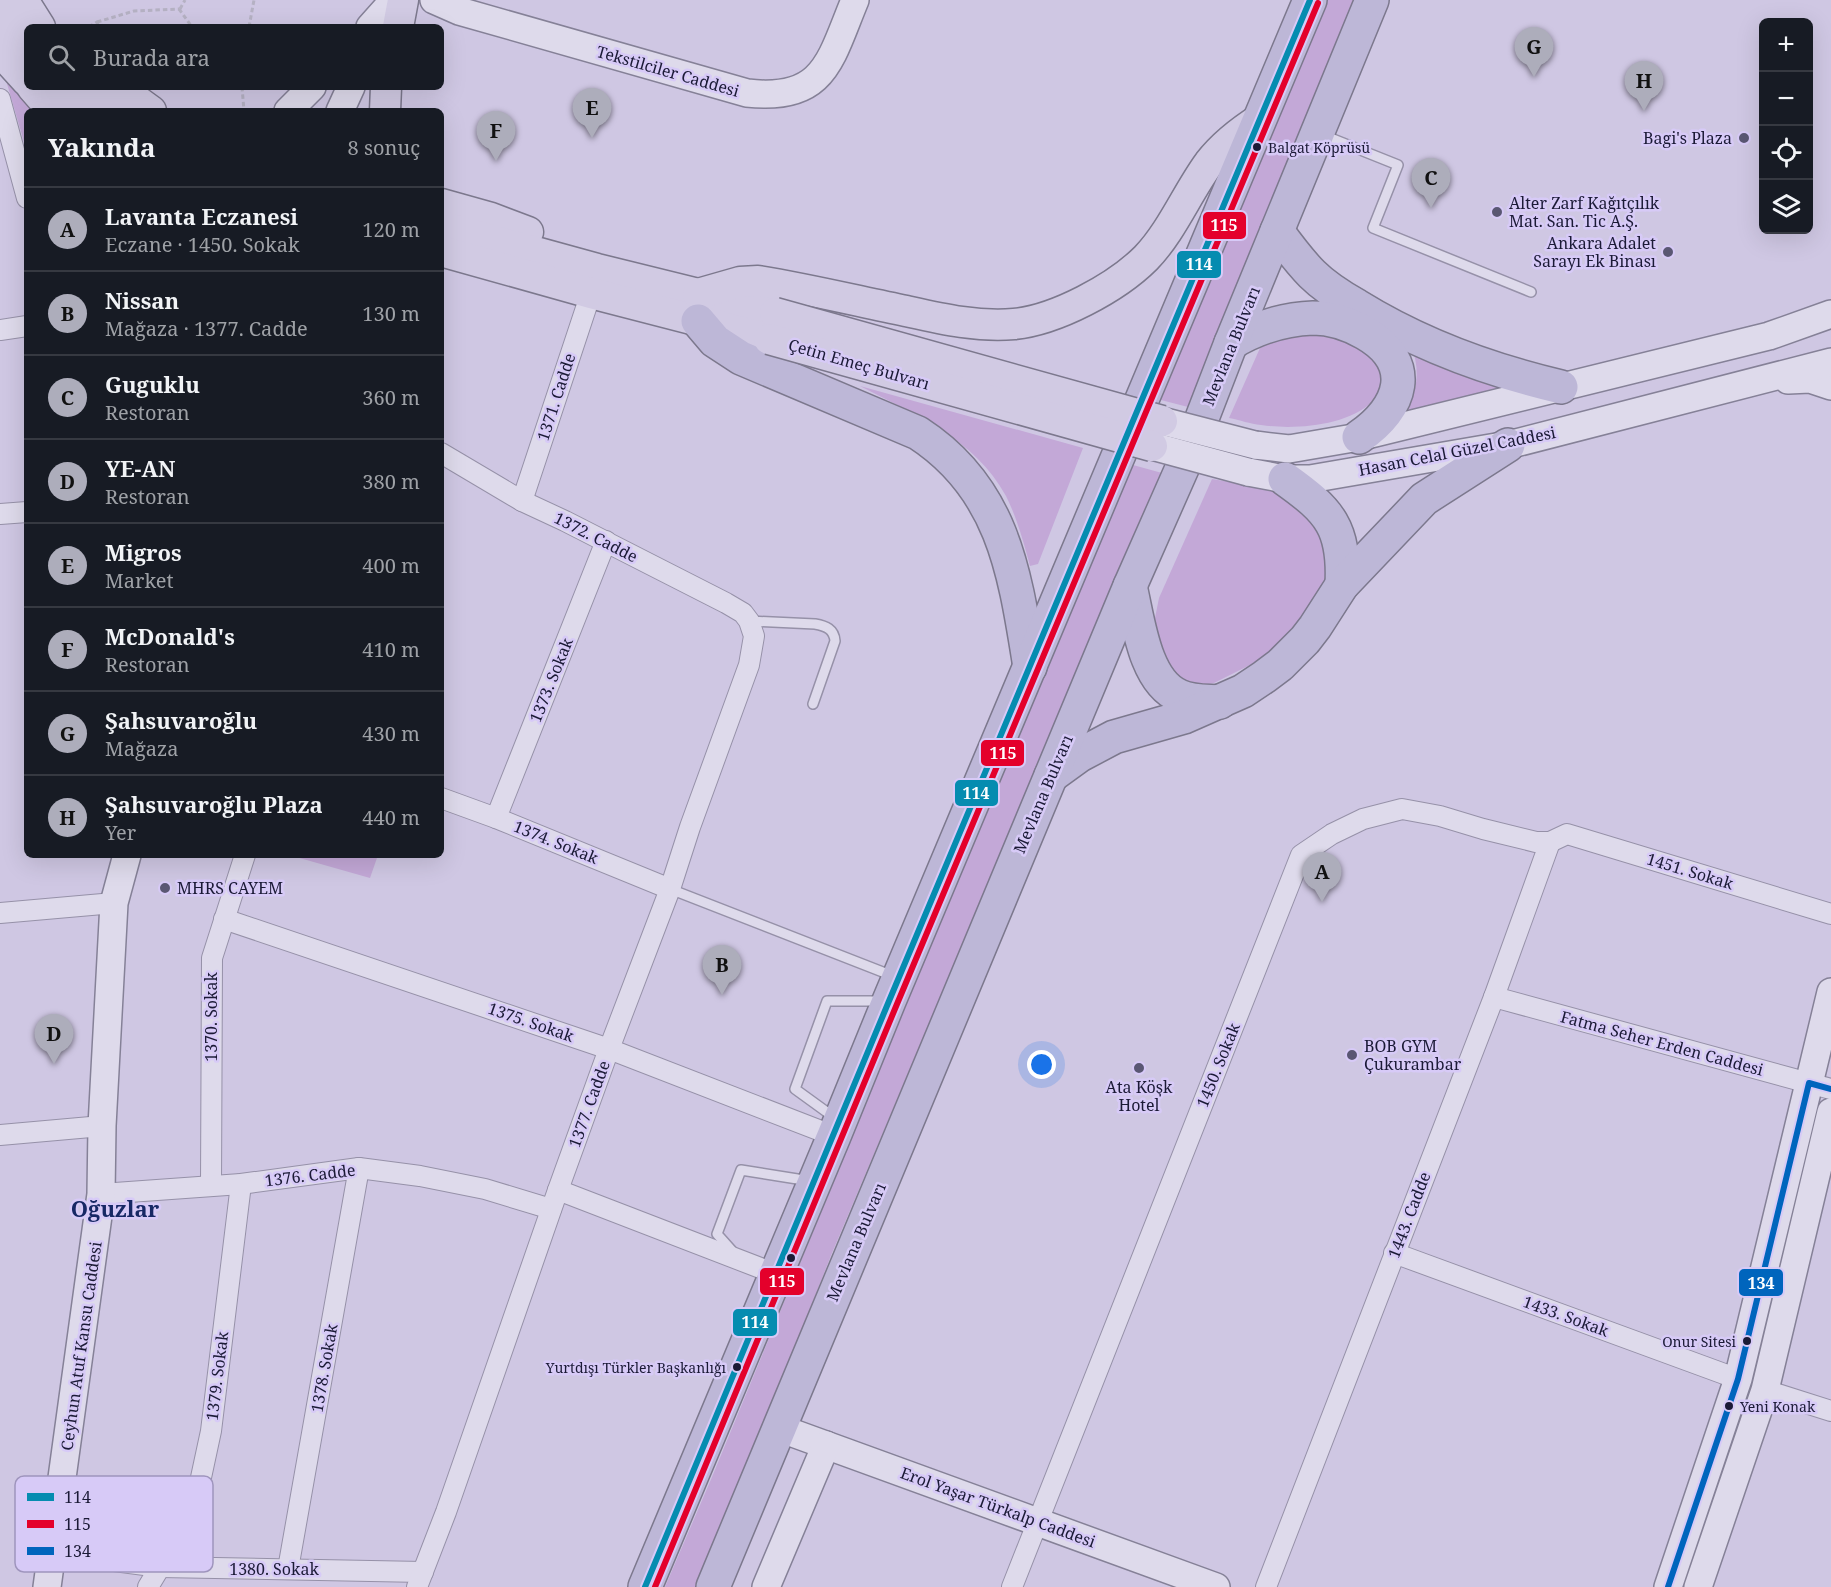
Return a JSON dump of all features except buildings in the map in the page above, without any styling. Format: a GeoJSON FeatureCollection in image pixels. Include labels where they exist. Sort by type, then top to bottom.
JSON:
{"type":"FeatureCollection","features":[{"type":"Feature","properties":{"kind":"highway"},"geometry":{"type":"LineString","coordinates":[[645,1587],[837,1129],[893,989],[1310,0]]}},
{"type":"Feature","properties":{"kind":"highway","name":"Mevlana Bulvarı"},"geometry":{"type":"LineString","coordinates":[[712,1587],[1130,586],[1187,457],[1231,343],[1372,0]]}},
{"type":"Feature","properties":{"kind":"highway"},"geometry":{"type":"LineString","coordinates":[[1277,231],[1302,264],[1325,286],[1384,322],[1462,358],[1561,387]]}},
{"type":"Feature","properties":{"kind":"highway"},"geometry":{"type":"LineString","coordinates":[[698,307],[715,342],[741,358],[918,433],[953,460],[981,494],[997,527],[1012,572],[1030,668]]}},
{"type":"Feature","properties":{"kind":"highway"},"geometry":{"type":"LineString","coordinates":[[1231,343],[1265,325],[1313,318],[1340,322],[1357,328],[1371,337],[1383,346],[1395,365],[1398,385],[1394,400],[1385,415],[1359,437]]}},
{"type":"Feature","properties":{"kind":"highway"},"geometry":{"type":"LineString","coordinates":[[1051,776],[1080,755],[1114,737],[1184,717],[1243,691],[1257,682],[1292,653],[1315,627],[1342,585],[1424,499],[1508,445]]}},
{"type":"Feature","properties":{"kind":"highway"},"geometry":{"type":"LineString","coordinates":[[1285,479],[1321,507],[1332,521],[1342,549],[1342,585]]}},
{"type":"Feature","properties":{"kind":"highway"},"geometry":{"type":"LineString","coordinates":[[1130,586],[1144,644],[1158,678],[1167,689],[1177,695],[1190,700],[1220,702]]}},
{"type":"Feature","properties":{"kind":"main road"},"geometry":{"type":"LineString","coordinates":[[0,0],[24,40]]}},
{"type":"Feature","properties":{"kind":"main road"},"geometry":{"type":"LineString","coordinates":[[23,0],[38,24]]}},
{"type":"Feature","properties":{"kind":"main road"},"geometry":{"type":"LineString","coordinates":[[42,0],[57,24]]}},
{"type":"Feature","properties":{"kind":"main road","name":"Tekstilciler Caddesi"},"geometry":{"type":"LineString","coordinates":[[434,0],[459,11],[747,93],[768,95],[790,93],[818,78],[832,55],[855,0]]}},
{"type":"Feature","properties":{"kind":"main road"},"geometry":{"type":"LineString","coordinates":[[0,44],[9,61],[24,78]]}},
{"type":"Feature","properties":{"kind":"main road"},"geometry":{"type":"LineString","coordinates":[[35,90],[50,108]]}},
{"type":"Feature","properties":{"kind":"main road"},"geometry":{"type":"LineString","coordinates":[[66,90],[84,108]]}},
{"type":"Feature","properties":{"kind":"main road"},"geometry":{"type":"LineString","coordinates":[[94,90],[116,108]]}},
{"type":"Feature","properties":{"kind":"main road"},"geometry":{"type":"LineString","coordinates":[[122,90],[147,108]]}},
{"type":"Feature","properties":{"kind":"main road"},"geometry":{"type":"LineString","coordinates":[[291,108],[309,90]]}},
{"type":"Feature","properties":{"kind":"main road"},"geometry":{"type":"LineString","coordinates":[[341,108],[350,90]]}},
{"type":"Feature","properties":{"kind":"main road"},"geometry":{"type":"LineString","coordinates":[[385,108],[386,90]]}},
{"type":"Feature","properties":{"kind":"main road"},"geometry":{"type":"LineString","coordinates":[[698,307],[740,282],[758,281],[964,323],[1017,324],[1044,317],[1082,303],[1114,283],[1146,257],[1210,163],[1232,139],[1260,118]]}},
{"type":"Feature","properties":{"kind":"main road"},"geometry":{"type":"LineString","coordinates":[[444,190],[490,218]]}},
{"type":"Feature","properties":{"kind":"main road","name":"Çetin Emeç Bulvarı"},"geometry":{"type":"LineString","coordinates":[[444,205],[490,218],[539,237],[557,248],[578,281]]}},
{"type":"Feature","properties":{"kind":"main road","name":"Çetin Emeç Bulvarı"},"geometry":{"type":"LineString","coordinates":[[444,227],[578,281]]}},
{"type":"Feature","properties":{"kind":"main road","name":"Çetin Emeç Bulvarı"},"geometry":{"type":"LineString","coordinates":[[444,252],[698,307],[1157,434]]}},
{"type":"Feature","properties":{"kind":"main road","name":"Çetin Emeç Bulvarı"},"geometry":{"type":"LineString","coordinates":[[444,273],[482,283],[520,289],[542,289],[578,281]]}},
{"type":"Feature","properties":{"kind":"main road","name":"Hasan Celal Güzel Caddesi"},"geometry":{"type":"LineString","coordinates":[[1157,434],[1289,449],[1359,437],[1768,336],[1831,314]]}},
{"type":"Feature","properties":{"kind":"main road","name":"Hasan Celal Güzel Caddesi"},"geometry":{"type":"LineString","coordinates":[[1157,434],[1248,472],[1285,479],[1310,479],[1508,445],[1831,362]]}},
{"type":"Feature","properties":{"kind":"main road"},"geometry":{"type":"LineString","coordinates":[[1757,381],[1810,379],[1831,386]]}},
{"type":"Feature","properties":{"kind":"main road","name":"Ceyhun Atuf Kansu Caddesi"},"geometry":{"type":"LineString","coordinates":[[63,1476],[101,1194],[102,1126],[114,903],[126,858]]}},
{"type":"Feature","properties":{"kind":"main road"},"geometry":{"type":"LineString","coordinates":[[1668,1587],[1738,1379],[1820,1086],[1831,992]]}},
{"type":"Feature","properties":{"kind":"main road"},"geometry":{"type":"LineString","coordinates":[[1698,1587],[1765,1390],[1831,1112]]}},
{"type":"Feature","properties":{"kind":"main road","name":"Erol Yaşar Türkalp Caddesi"},"geometry":{"type":"LineString","coordinates":[[779,1428],[1216,1587]]}},
{"type":"Feature","properties":{"kind":"main road"},"geometry":{"type":"LineString","coordinates":[[766,1587],[826,1445]]}},
{"type":"Feature","properties":{"kind":"main road","name":"Ceyhun Atuf Kansu Caddesi"},"geometry":{"type":"LineString","coordinates":[[47,1587],[50,1572]]}},
{"type":"Feature","properties":{"kind":"street"},"geometry":{"type":"LineString","coordinates":[[0,99],[24,187]]}},
{"type":"Feature","properties":{"kind":"street","name":"1371. Cadde"},"geometry":{"type":"LineString","coordinates":[[522,501],[578,281]]}},
{"type":"Feature","properties":{"kind":"street"},"geometry":{"type":"LineString","coordinates":[[0,330],[24,326]]}},
{"type":"Feature","properties":{"kind":"street","name":"1372. Cadde"},"geometry":{"type":"LineString","coordinates":[[444,455],[522,501],[726,603],[743,613],[749,621]]}},
{"type":"Feature","properties":{"kind":"street"},"geometry":{"type":"LineString","coordinates":[[0,514],[24,512]]}},
{"type":"Feature","properties":{"kind":"street","name":"1373. Sokak"},"geometry":{"type":"LineString","coordinates":[[496,818],[606,541]]}},
{"type":"Feature","properties":{"kind":"street","name":"1377. Cadde"},"geometry":{"type":"LineString","coordinates":[[420,1579],[551,1209],[670,889],[690,826],[749,665],[754,636],[749,621]]}},
{"type":"Feature","properties":{"kind":"street","name":"1374. Sokak"},"geometry":{"type":"LineString","coordinates":[[444,799],[670,889]]}},
{"type":"Feature","properties":{"kind":"street","name":"1450. Sokak"},"geometry":{"type":"LineString","coordinates":[[1012,1587],[1301,855],[1332,834],[1363,819],[1402,809],[1440,816],[1536,842],[1550,842]]}},
{"type":"Feature","properties":{"kind":"street","name":"1451. Sokak"},"geometry":{"type":"LineString","coordinates":[[1550,842],[1567,834],[1831,914]]}},
{"type":"Feature","properties":{"kind":"street","name":"1443. Cadde"},"geometry":{"type":"LineString","coordinates":[[1266,1587],[1494,997],[1550,842]]}},
{"type":"Feature","properties":{"kind":"street","name":"1370. Sokak"},"geometry":{"type":"LineString","coordinates":[[211,1185],[212,958],[244,858]]}},
{"type":"Feature","properties":{"kind":"street"},"geometry":{"type":"LineString","coordinates":[[0,913],[114,903]]}},
{"type":"Feature","properties":{"kind":"street","name":"1375. Sokak"},"geometry":{"type":"LineString","coordinates":[[224,918],[609,1048],[837,1129]]}},
{"type":"Feature","properties":{"kind":"street","name":"Fatma Seher Erden Caddesi"},"geometry":{"type":"LineString","coordinates":[[1494,997],[1820,1086]]}},
{"type":"Feature","properties":{"kind":"street"},"geometry":{"type":"LineString","coordinates":[[0,1135],[102,1126]]}},
{"type":"Feature","properties":{"kind":"street","name":"1376. Cadde"},"geometry":{"type":"LineString","coordinates":[[101,1194],[241,1184],[359,1168],[420,1176],[485,1189],[551,1209]]}},
{"type":"Feature","properties":{"kind":"street","name":"1378. Sokak"},"geometry":{"type":"LineString","coordinates":[[288,1569],[359,1168]]}},
{"type":"Feature","properties":{"kind":"street","name":"1379. Sokak"},"geometry":{"type":"LineString","coordinates":[[201,1476],[211,1431],[241,1184]]}},
{"type":"Feature","properties":{"kind":"street"},"geometry":{"type":"LineString","coordinates":[[558,1190],[776,1274]]}},
{"type":"Feature","properties":{"kind":"street","name":"1433. Sokak"},"geometry":{"type":"LineString","coordinates":[[1394,1253],[1738,1379]]}},
{"type":"Feature","properties":{"kind":"street"},"geometry":{"type":"LineString","coordinates":[[1765,1390],[1831,1412]]}},
{"type":"Feature","properties":{"kind":"street","name":"1380. Sokak"},"geometry":{"type":"LineString","coordinates":[[200,1572],[218,1578],[288,1569],[420,1579]]}},
{"type":"Feature","properties":{"kind":"street"},"geometry":{"type":"LineString","coordinates":[[148,1587],[157,1572]]}},
{"type":"Feature","properties":{"kind":"lane"},"geometry":{"type":"LineString","coordinates":[[1318,133],[1398,165],[1373,228],[1531,292]]}},
{"type":"Feature","properties":{"kind":"lane"},"geometry":{"type":"LineString","coordinates":[[749,621],[815,624],[824,626],[832,632],[835,641],[813,704]]}},
{"type":"Feature","properties":{"kind":"lane"},"geometry":{"type":"LineString","coordinates":[[670,889],[893,989]]}},
{"type":"Feature","properties":{"kind":"lane"},"geometry":{"type":"LineString","coordinates":[[837,1129],[795,1089],[827,1001],[893,989]]}},
{"type":"Feature","properties":{"kind":"lane"},"geometry":{"type":"LineString","coordinates":[[742,1261],[717,1234],[741,1170],[815,1182]]}},
{"type":"Feature","properties":{"kind":"path"},"geometry":{"type":"LineString","coordinates":[[179,9],[185,0]]}},
{"type":"Feature","properties":{"kind":"path"},"geometry":{"type":"LineString","coordinates":[[250,24],[254,0]]}},
{"type":"Feature","properties":{"kind":"path"},"geometry":{"type":"LineString","coordinates":[[94,24],[134,11],[179,9]]}},
{"type":"Feature","properties":{"kind":"path"},"geometry":{"type":"LineString","coordinates":[[179,9],[190,24]]}},
{"type":"Feature","properties":{"kind":"path"},"geometry":{"type":"LineString","coordinates":[[242,90],[244,108]]}},
{"type":"Feature","properties":{"kind":"shaded area"},"geometry":{"type":"Polygon","coordinates":[[[1325,0],[1357,0],[1188,407],[1161,400],[1325,0]]]}},
{"type":"Feature","properties":{"kind":"shaded area"},"geometry":{"type":"Polygon","coordinates":[[[3,70],[35,108],[24,108],[24,142],[3,70]]]}},
{"type":"Feature","properties":{"kind":"shaded area"},"geometry":{"type":"Polygon","coordinates":[[[1317,330],[1360,343],[1387,378],[1374,400],[1349,416],[1335,421],[1304,426],[1253,424],[1229,418],[1260,348],[1282,338],[1317,330]]]}},
{"type":"Feature","properties":{"kind":"shaded area"},"geometry":{"type":"Polygon","coordinates":[[[1413,351],[1517,386],[1406,411],[1416,382],[1413,351]]]}},
{"type":"Feature","properties":{"kind":"shaded area"},"geometry":{"type":"Polygon","coordinates":[[[860,386],[1083,448],[1038,564],[1030,566],[1017,522],[1006,496],[978,459],[942,430],[860,386]]]}},
{"type":"Feature","properties":{"kind":"shaded area"},"geometry":{"type":"Polygon","coordinates":[[[1133,465],[1162,473],[832,1253],[743,1479],[697,1587],[665,1587],[927,955],[1133,465]]]}},
{"type":"Feature","properties":{"kind":"shaded area"},"geometry":{"type":"Polygon","coordinates":[[[1212,479],[1276,490],[1330,531],[1327,580],[1312,610],[1274,650],[1214,683],[1195,687],[1171,679],[1159,645],[1155,618],[1159,598],[1212,479]]]}},
{"type":"Feature","properties":{"kind":"shaded area"},"geometry":{"type":"Polygon","coordinates":[[[300,858],[377,858],[370,878],[300,858]]]}},
{"type":"Feature","properties":{"kind":"transit line","name":"114"},"geometry":{"type":"LineString","coordinates":[[645,1587],[1310,0]]}},
{"type":"Feature","properties":{"kind":"transit line","name":"115"},"geometry":{"type":"LineString","coordinates":[[655,1587],[897,1004],[1318,3]]}},
{"type":"Feature","properties":{"kind":"transit line","name":"134"},"geometry":{"type":"LineString","coordinates":[[1668,1587],[1738,1379],[1809,1083],[1831,1089]]}},
{"type":"Feature","properties":{"kind":"place","name":"Şahsuvaroğlu"},"geometry":{"type":"Point","coordinates":[1534,77]}},
{"type":"Feature","properties":{"kind":"place","name":"Şahsuvaroğlu Plaza"},"geometry":{"type":"Point","coordinates":[1644,111]}},
{"type":"Feature","properties":{"kind":"place","name":"Migros"},"geometry":{"type":"Point","coordinates":[592,138]}},
{"type":"Feature","properties":{"kind":"place","name":"Bagi's Plaza"},"geometry":{"type":"Point","coordinates":[1744,138]}},
{"type":"Feature","properties":{"kind":"place","name":"Balgat Köprüsü"},"geometry":{"type":"Point","coordinates":[1257,147]}},
{"type":"Feature","properties":{"kind":"place","name":"McDonald's"},"geometry":{"type":"Point","coordinates":[496,161]}},
{"type":"Feature","properties":{"kind":"place","name":"Guguklu"},"geometry":{"type":"Point","coordinates":[1431,208]}},
{"type":"Feature","properties":{"kind":"place","name":"Alter Zarf Kağıtçılık Mat. San. Tic A.Ş."},"geometry":{"type":"Point","coordinates":[1497,212]}},
{"type":"Feature","properties":{"kind":"place","name":"Ankara Adalet Sarayı Ek Binası"},"geometry":{"type":"Point","coordinates":[1668,252]}},
{"type":"Feature","properties":{"kind":"place","name":"MHRS CAYEM"},"geometry":{"type":"Point","coordinates":[165,888]}},
{"type":"Feature","properties":{"kind":"place","name":"Lavanta Eczanesi"},"geometry":{"type":"Point","coordinates":[1322,902]}},
{"type":"Feature","properties":{"kind":"place","name":"Nissan"},"geometry":{"type":"Point","coordinates":[722,995]}},
{"type":"Feature","properties":{"kind":"place","name":"BOB GYM Çukurambar"},"geometry":{"type":"Point","coordinates":[1352,1055]}},
{"type":"Feature","properties":{"kind":"place","name":"YE-AN"},"geometry":{"type":"Point","coordinates":[54,1064]}},
{"type":"Feature","properties":{"kind":"place","name":"Ata Köşk Hotel"},"geometry":{"type":"Point","coordinates":[1139,1068]}},
{"type":"Feature","properties":{"kind":"place","name":"Onur Sitesi"},"geometry":{"type":"Point","coordinates":[1747,1341]}},
{"type":"Feature","properties":{"kind":"place","name":"Yurtdışı Türkler Başkanlığı"},"geometry":{"type":"Point","coordinates":[737,1367]}},
{"type":"Feature","properties":{"kind":"place","name":"Yeni Konak"},"geometry":{"type":"Point","coordinates":[1729,1406]}},
{"type":"Feature","properties":{"kind":"district","name":"Oğuzlar"},"geometry":{"type":"Point","coordinates":[115,1208]}}]}
